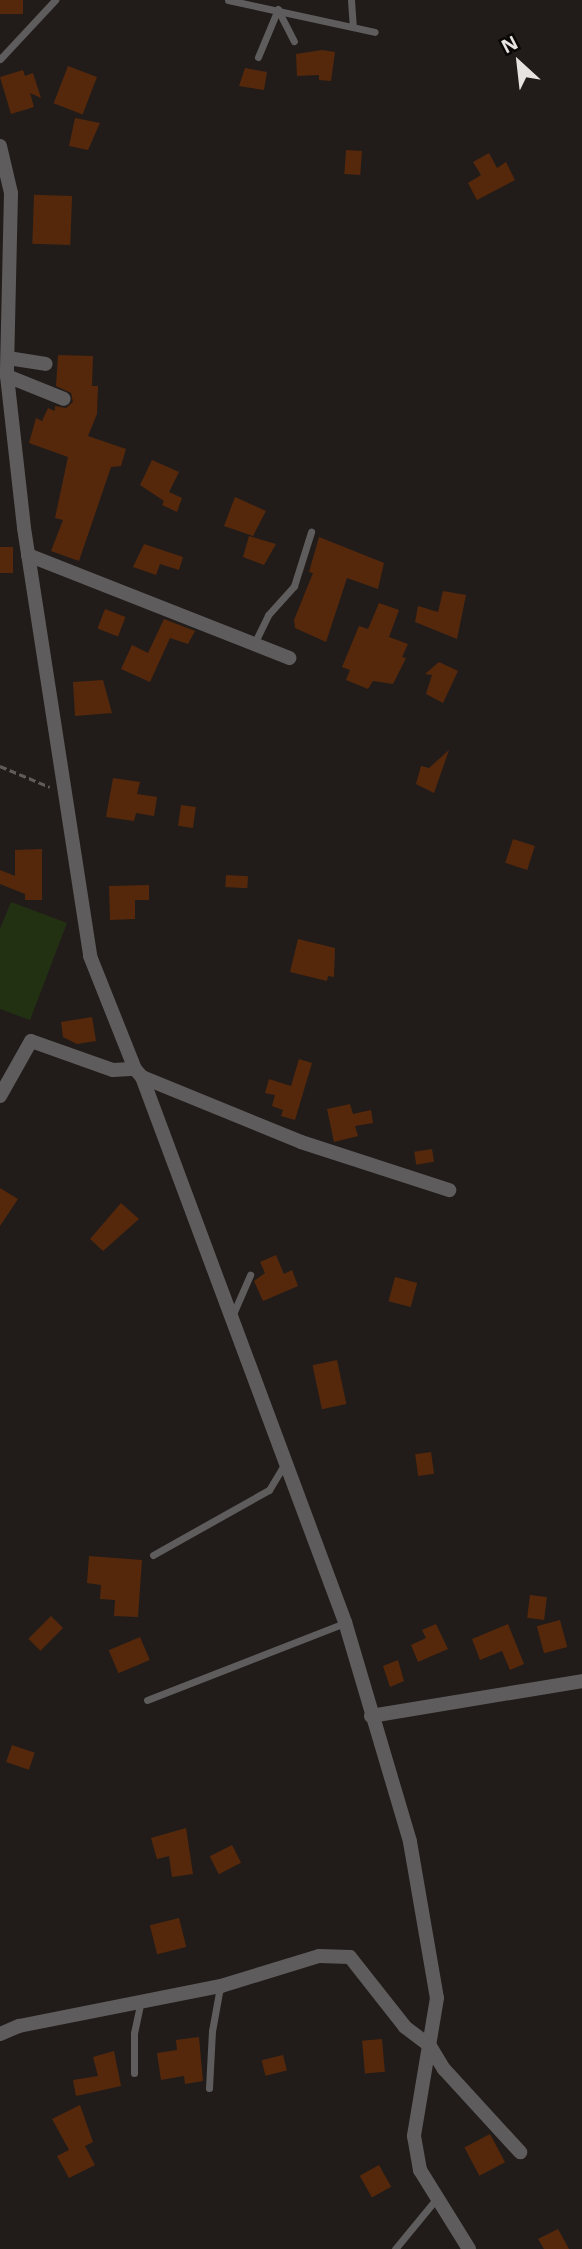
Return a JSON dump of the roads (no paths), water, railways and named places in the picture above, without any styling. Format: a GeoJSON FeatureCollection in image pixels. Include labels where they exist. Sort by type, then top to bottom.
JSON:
{"type":"FeatureCollection","features":[{"type":"Feature","properties":{"kind":"street"},"geometry":{"type":"LineString","coordinates":[[0,146],[11,192],[7,376],[27,555],[90,956],[232,1314],[284,1465],[345,1622],[410,1842],[437,1998],[414,2136],[420,2170],[469,2249]]}},
{"type":"Feature","properties":{"kind":"street"},"geometry":{"type":"LineString","coordinates":[[8,358],[46,363]]}},
{"type":"Feature","properties":{"kind":"street"},"geometry":{"type":"LineString","coordinates":[[7,376],[64,398]]}},
{"type":"Feature","properties":{"kind":"street"},"geometry":{"type":"LineString","coordinates":[[27,555],[289,658]]}},
{"type":"Feature","properties":{"kind":"street"},"geometry":{"type":"LineString","coordinates":[[0,1096],[32,1041],[113,1070],[138,1073],[300,1142],[449,1189]]}},
{"type":"Feature","properties":{"kind":"street"},"geometry":{"type":"LineString","coordinates":[[371,1716],[582,1681]]}},
{"type":"Feature","properties":{"kind":"street"},"geometry":{"type":"LineString","coordinates":[[0,2034],[19,2025],[221,1986],[320,1956],[350,1957],[405,2027],[430,2046],[444,2068],[520,2152]]}},
{"type":"Feature","properties":{"kind":"lane"},"geometry":{"type":"LineString","coordinates":[[0,59],[55,0]]}},
{"type":"Feature","properties":{"kind":"lane"},"geometry":{"type":"LineString","coordinates":[[228,0],[375,32]]}},
{"type":"Feature","properties":{"kind":"lane"},"geometry":{"type":"LineString","coordinates":[[351,0],[353,26]]}},
{"type":"Feature","properties":{"kind":"lane"},"geometry":{"type":"LineString","coordinates":[[278,9],[294,41]]}},
{"type":"Feature","properties":{"kind":"lane"},"geometry":{"type":"LineString","coordinates":[[258,57],[278,9]]}},
{"type":"Feature","properties":{"kind":"lane"},"geometry":{"type":"LineString","coordinates":[[254,645],[268,615],[293,586],[310,532]]}},
{"type":"Feature","properties":{"kind":"lane"},"geometry":{"type":"LineString","coordinates":[[232,1314],[250,1275]]}},
{"type":"Feature","properties":{"kind":"lane"},"geometry":{"type":"LineString","coordinates":[[153,1555],[269,1490],[284,1465]]}},
{"type":"Feature","properties":{"kind":"lane"},"geometry":{"type":"LineString","coordinates":[[147,1700],[345,1622]]}},
{"type":"Feature","properties":{"kind":"lane"},"geometry":{"type":"LineString","coordinates":[[209,2088],[212,2031],[221,1986]]}},
{"type":"Feature","properties":{"kind":"lane"},"geometry":{"type":"LineString","coordinates":[[134,2073],[134,2033],[141,2001]]}},
{"type":"Feature","properties":{"kind":"lane"},"geometry":{"type":"LineString","coordinates":[[395,2249],[437,2197]]}}]}
